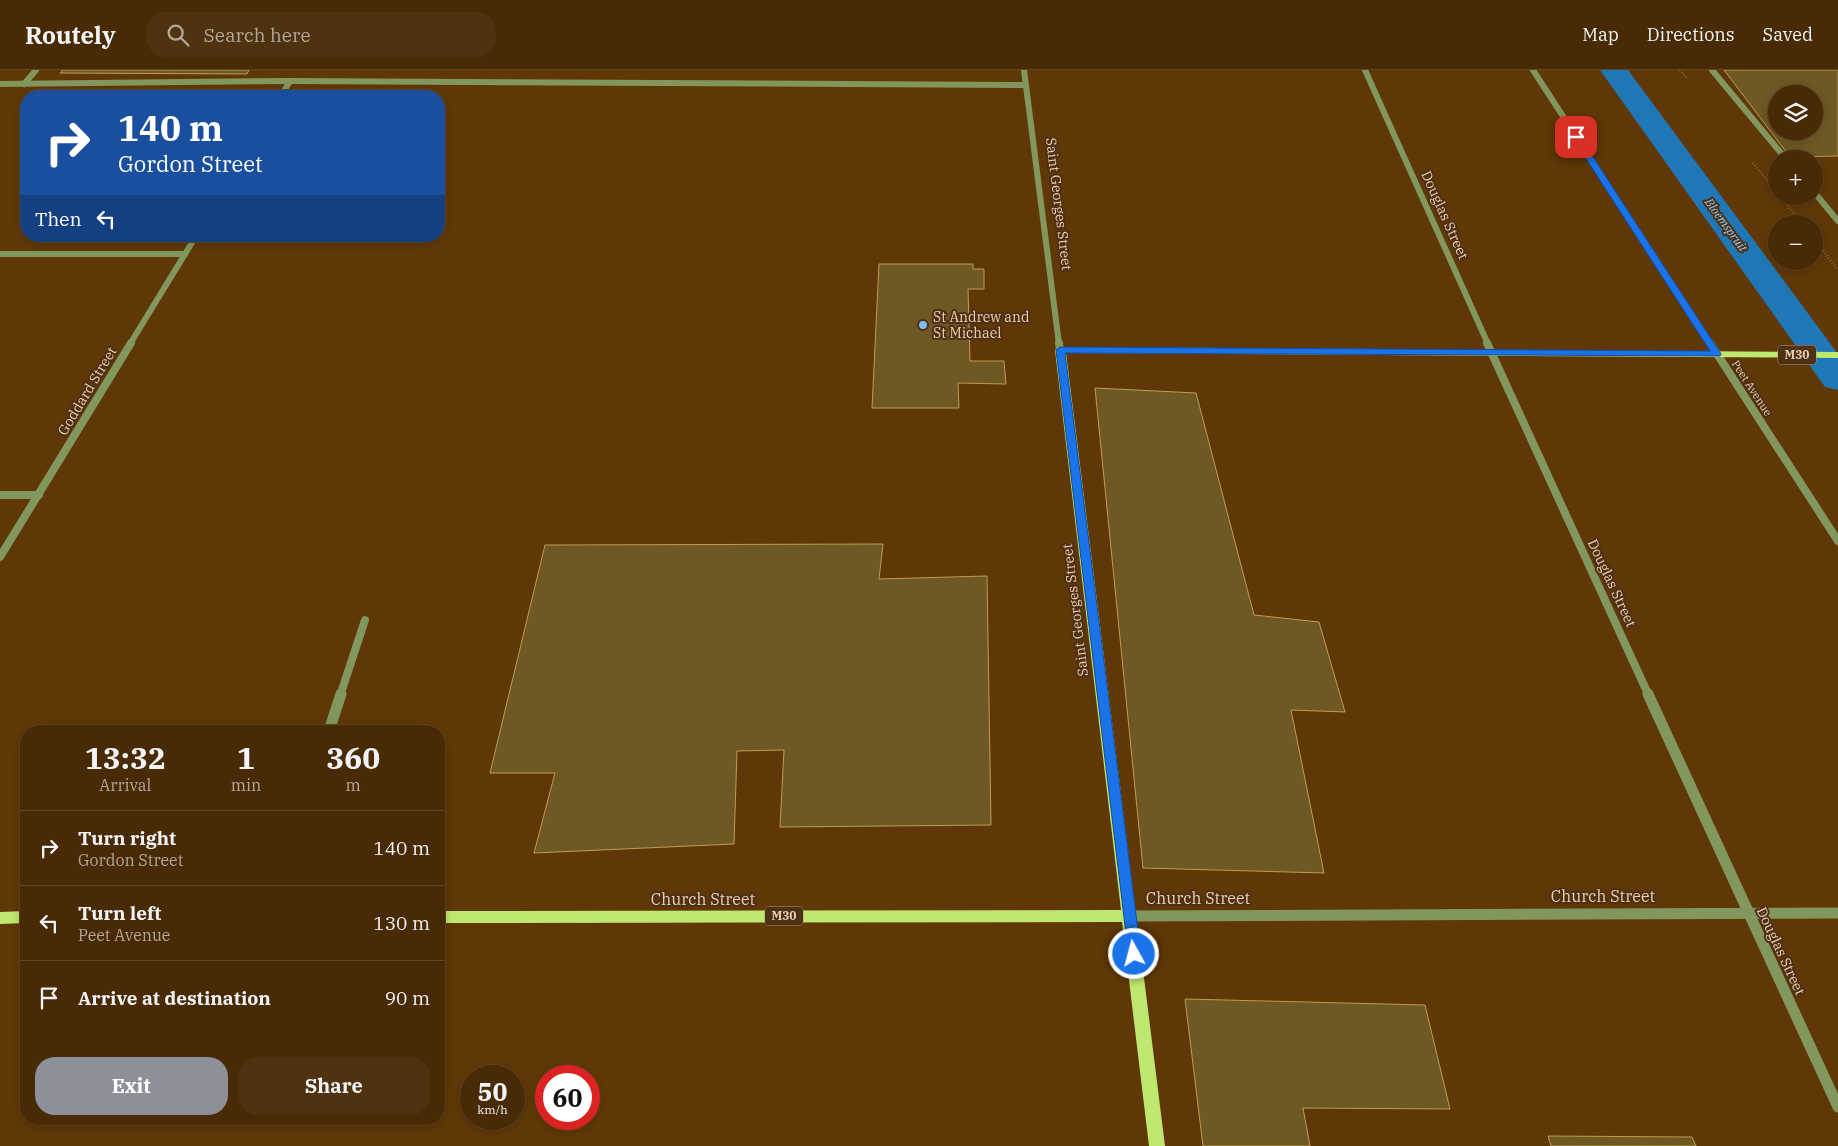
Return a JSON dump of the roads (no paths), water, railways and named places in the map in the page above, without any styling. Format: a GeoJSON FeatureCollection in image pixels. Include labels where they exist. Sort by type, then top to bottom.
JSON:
{"type":"FeatureCollection","features":[{"type":"Feature","properties":{"kind":"main road","name":"M30"},"geometry":{"type":"LineString","coordinates":[[1060,350],[1838,355]]}},
{"type":"Feature","properties":{"kind":"main road","name":"Saint Georges Street"},"geometry":{"type":"LineString","coordinates":[[1060,350],[1157,1146]]}},
{"type":"Feature","properties":{"kind":"main road","name":"Church Street"},"geometry":{"type":"LineString","coordinates":[[445,917],[1129,916]]}},
{"type":"Feature","properties":{"kind":"main road"},"geometry":{"type":"LineString","coordinates":[[0,918],[20,918]]}},
{"type":"Feature","properties":{"kind":"street"},"geometry":{"type":"LineString","coordinates":[[24,84],[36,70]]}},
{"type":"Feature","properties":{"kind":"street","name":"Saint Georges Street"},"geometry":{"type":"LineString","coordinates":[[1024,70],[1060,350]]}},
{"type":"Feature","properties":{"kind":"street","name":"Douglas Street"},"geometry":{"type":"LineString","coordinates":[[1364,70],[1491,352],[1838,1107]]}},
{"type":"Feature","properties":{"kind":"street","name":"Peet Avenue"},"geometry":{"type":"LineString","coordinates":[[1533,70],[1838,541]]}},
{"type":"Feature","properties":{"kind":"street"},"geometry":{"type":"LineString","coordinates":[[1712,70],[1779,150]]}},
{"type":"Feature","properties":{"kind":"street"},"geometry":{"type":"LineString","coordinates":[[285,90],[290,82]]}},
{"type":"Feature","properties":{"kind":"street"},"geometry":{"type":"LineString","coordinates":[[0,84],[290,82],[1026,85]]}},
{"type":"Feature","properties":{"kind":"street"},"geometry":{"type":"LineString","coordinates":[[1823,203],[1838,221]]}},
{"type":"Feature","properties":{"kind":"street","name":"Goddard Street"},"geometry":{"type":"LineString","coordinates":[[0,558],[192,242]]}},
{"type":"Feature","properties":{"kind":"street"},"geometry":{"type":"LineString","coordinates":[[0,254],[185,254]]}},
{"type":"Feature","properties":{"kind":"street"},"geometry":{"type":"LineString","coordinates":[[0,495],[39,495]]}},
{"type":"Feature","properties":{"kind":"street"},"geometry":{"type":"LineString","coordinates":[[331,725],[365,620]]}},
{"type":"Feature","properties":{"kind":"street","name":"Church Street"},"geometry":{"type":"LineString","coordinates":[[1129,916],[1838,913]]}},
{"type":"Feature","properties":{"kind":"waterway","name":"Bloemspruit"},"geometry":{"type":"LineString","coordinates":[[1614,70],[1838,379]]}},
{"type":"Feature","properties":{"kind":"place","name":"St Andrew and St Michael"},"geometry":{"type":"Point","coordinates":[923,325]}}]}
